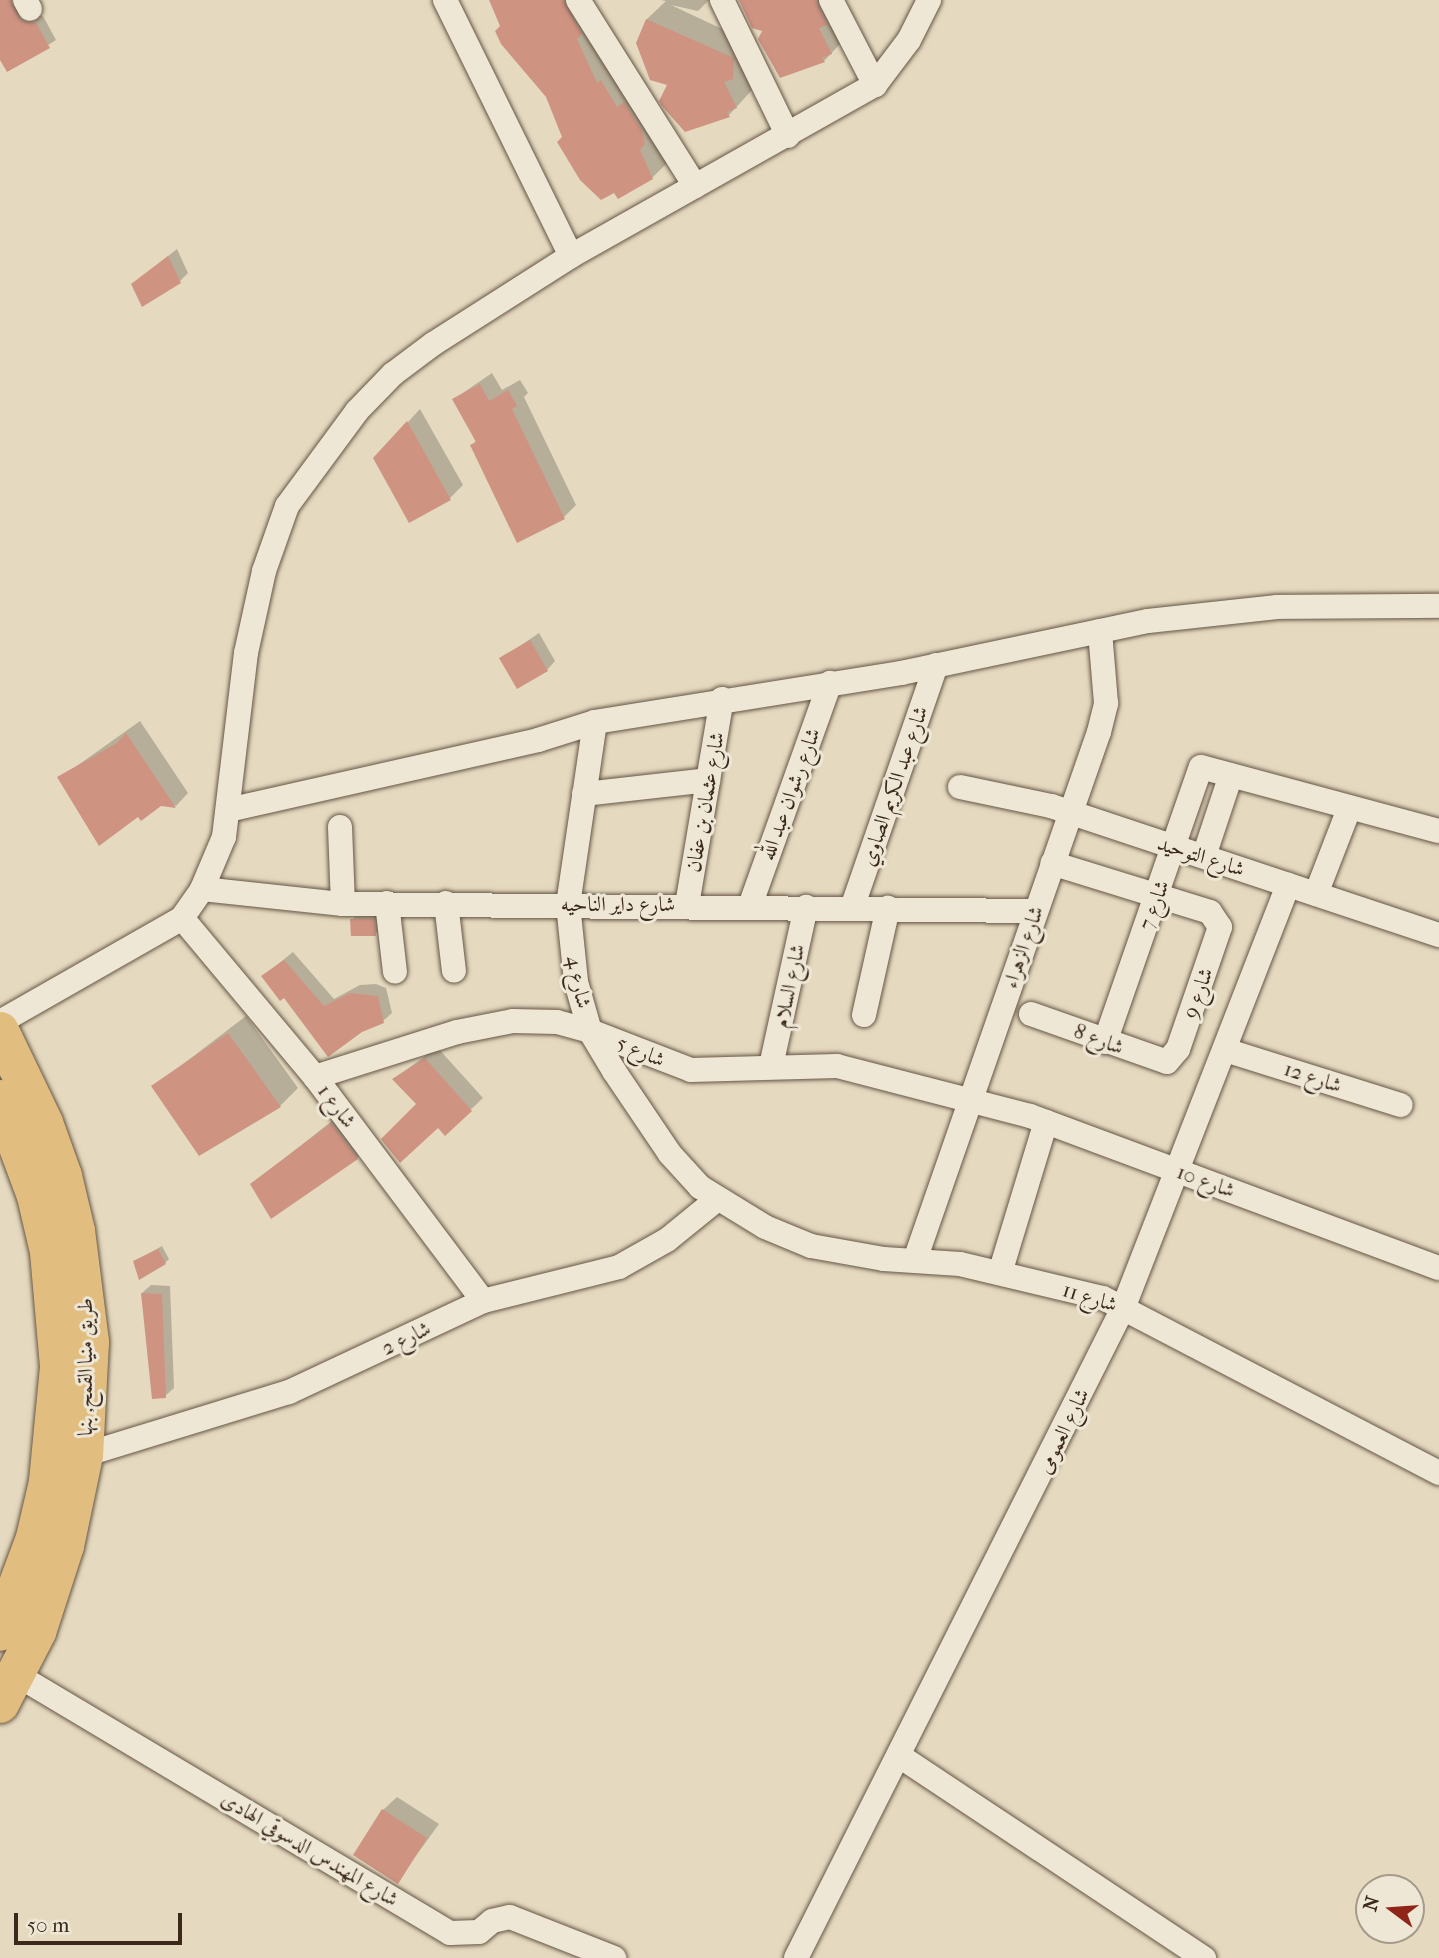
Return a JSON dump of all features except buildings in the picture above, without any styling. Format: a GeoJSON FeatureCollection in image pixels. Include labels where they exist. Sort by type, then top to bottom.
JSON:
{"type":"FeatureCollection","features":[{"type":"Feature","properties":{"kind":"highway","name":"طريق منيا القمح, بنها"},"geometry":{"type":"LineString","coordinates":[[0,1031],[44,1123],[76,1231],[90,1342],[84,1455],[65,1546],[8,1689]]}},
{"type":"Feature","properties":{"kind":"highway","name":"طريق منيا القمح, بنها"},"geometry":{"type":"LineString","coordinates":[[0,1099],[29,1174],[49,1252],[59,1367],[48,1482],[36,1538],[0,1632]]}},
{"type":"Feature","properties":{"kind":"street"},"geometry":{"type":"LineString","coordinates":[[445,0],[571,256]]}},
{"type":"Feature","properties":{"kind":"street"},"geometry":{"type":"LineString","coordinates":[[578,0],[695,186]]}},
{"type":"Feature","properties":{"kind":"street"},"geometry":{"type":"LineString","coordinates":[[722,0],[788,136]]}},
{"type":"Feature","properties":{"kind":"street"},"geometry":{"type":"LineString","coordinates":[[831,0],[875,85]]}},
{"type":"Feature","properties":{"kind":"street"},"geometry":{"type":"LineString","coordinates":[[0,1022],[181,918],[202,890],[221,852],[246,653],[264,572],[287,506],[357,411],[393,374],[433,344],[571,256],[875,85],[909,40],[929,0]]}},
{"type":"Feature","properties":{"kind":"street"},"geometry":{"type":"LineString","coordinates":[[228,810],[538,740],[595,722],[936,665],[1195,613],[1277,607],[1439,606]]}},
{"type":"Feature","properties":{"kind":"street","name":"شارع الزهراء"},"geometry":{"type":"LineString","coordinates":[[915,1260],[1106,703],[1100,631]]}},
{"type":"Feature","properties":{"kind":"street","name":"شارع عبد الكريم الصاوي"},"geometry":{"type":"LineString","coordinates":[[852,908],[936,665]]}},
{"type":"Feature","properties":{"kind":"street","name":"شارع رشوان عبد الله"},"geometry":{"type":"LineString","coordinates":[[750,906],[830,683]]}},
{"type":"Feature","properties":{"kind":"street","name":"شارع عثمان بن عفان"},"geometry":{"type":"LineString","coordinates":[[687,905],[722,699]]}},
{"type":"Feature","properties":{"kind":"street","name":"شارع 4"},"geometry":{"type":"LineString","coordinates":[[595,722],[569,904],[576,982],[590,1031],[670,1154],[715,1201]]}},
{"type":"Feature","properties":{"kind":"street","name":"شارع 7"},"geometry":{"type":"LineString","coordinates":[[1105,1042],[1175,848],[1201,767],[1231,775]]}},
{"type":"Feature","properties":{"kind":"street"},"geometry":{"type":"LineString","coordinates":[[1203,856],[1231,775],[1349,809],[1439,831]]}},
{"type":"Feature","properties":{"kind":"street"},"geometry":{"type":"LineString","coordinates":[[584,794],[708,780]]}},
{"type":"Feature","properties":{"kind":"street","name":"شارع التوحيد"},"geometry":{"type":"LineString","coordinates":[[960,787],[1070,813],[1439,935]]}},
{"type":"Feature","properties":{"kind":"street"},"geometry":{"type":"LineString","coordinates":[[1316,894],[1349,809]]}},
{"type":"Feature","properties":{"kind":"street"},"geometry":{"type":"LineString","coordinates":[[340,827],[344,904]]}},
{"type":"Feature","properties":{"kind":"street"},"geometry":{"type":"LineString","coordinates":[[1052,863],[1158,894]]}},
{"type":"Feature","properties":{"kind":"street","name":"شارع العمومى"},"geometry":{"type":"LineString","coordinates":[[796,1958],[901,1757],[1124,1306],[1289,885]]}},
{"type":"Feature","properties":{"kind":"street","name":"شارع داير الناحيه"},"geometry":{"type":"LineString","coordinates":[[202,890],[344,904],[687,905],[1034,911]]}},
{"type":"Feature","properties":{"kind":"street","name":"شارع 9"},"geometry":{"type":"LineString","coordinates":[[1158,894],[1210,912],[1219,920],[1219,934],[1178,1049],[1167,1062]]}},
{"type":"Feature","properties":{"kind":"street"},"geometry":{"type":"LineString","coordinates":[[387,903],[395,972]]}},
{"type":"Feature","properties":{"kind":"street"},"geometry":{"type":"LineString","coordinates":[[446,903],[454,971]]}},
{"type":"Feature","properties":{"kind":"street","name":"شارع السلام"},"geometry":{"type":"LineString","coordinates":[[771,1066],[806,907]]}},
{"type":"Feature","properties":{"kind":"street"},"geometry":{"type":"LineString","coordinates":[[864,1015],[888,908]]}},
{"type":"Feature","properties":{"kind":"street","name":"شارع 1"},"geometry":{"type":"LineString","coordinates":[[181,918],[315,1077],[483,1301]]}},
{"type":"Feature","properties":{"kind":"street","name":"شارع 8"},"geometry":{"type":"LineString","coordinates":[[1031,1014],[1167,1062]]}},
{"type":"Feature","properties":{"kind":"street","name":"شارع 5"},"geometry":{"type":"LineString","coordinates":[[315,1077],[457,1032],[513,1021],[557,1022],[590,1031],[691,1070],[837,1066],[972,1099]]}},
{"type":"Feature","properties":{"kind":"street","name":"شارع 12"},"geometry":{"type":"LineString","coordinates":[[1226,1049],[1401,1105]]}},
{"type":"Feature","properties":{"kind":"street","name":"شارع 10"},"geometry":{"type":"LineString","coordinates":[[972,1099],[1046,1122],[1439,1268]]}},
{"type":"Feature","properties":{"kind":"street"},"geometry":{"type":"LineString","coordinates":[[1000,1273],[1046,1122]]}},
{"type":"Feature","properties":{"kind":"street","name":"شارع 11"},"geometry":{"type":"LineString","coordinates":[[715,1201],[811,1246],[1000,1273],[1124,1306],[1439,1473]]}},
{"type":"Feature","properties":{"kind":"street","name":"شارع 2"},"geometry":{"type":"LineString","coordinates":[[84,1455],[289,1392],[483,1301],[619,1267],[667,1240],[715,1201]]}},
{"type":"Feature","properties":{"kind":"street","name":"شارع المهندس الدسوقي الهادى"},"geometry":{"type":"LineString","coordinates":[[8,1689],[450,1933],[479,1932],[492,1921],[510,1917],[614,1958]]}},
{"type":"Feature","properties":{"kind":"street"},"geometry":{"type":"LineString","coordinates":[[901,1757],[1204,1958]]}}]}
